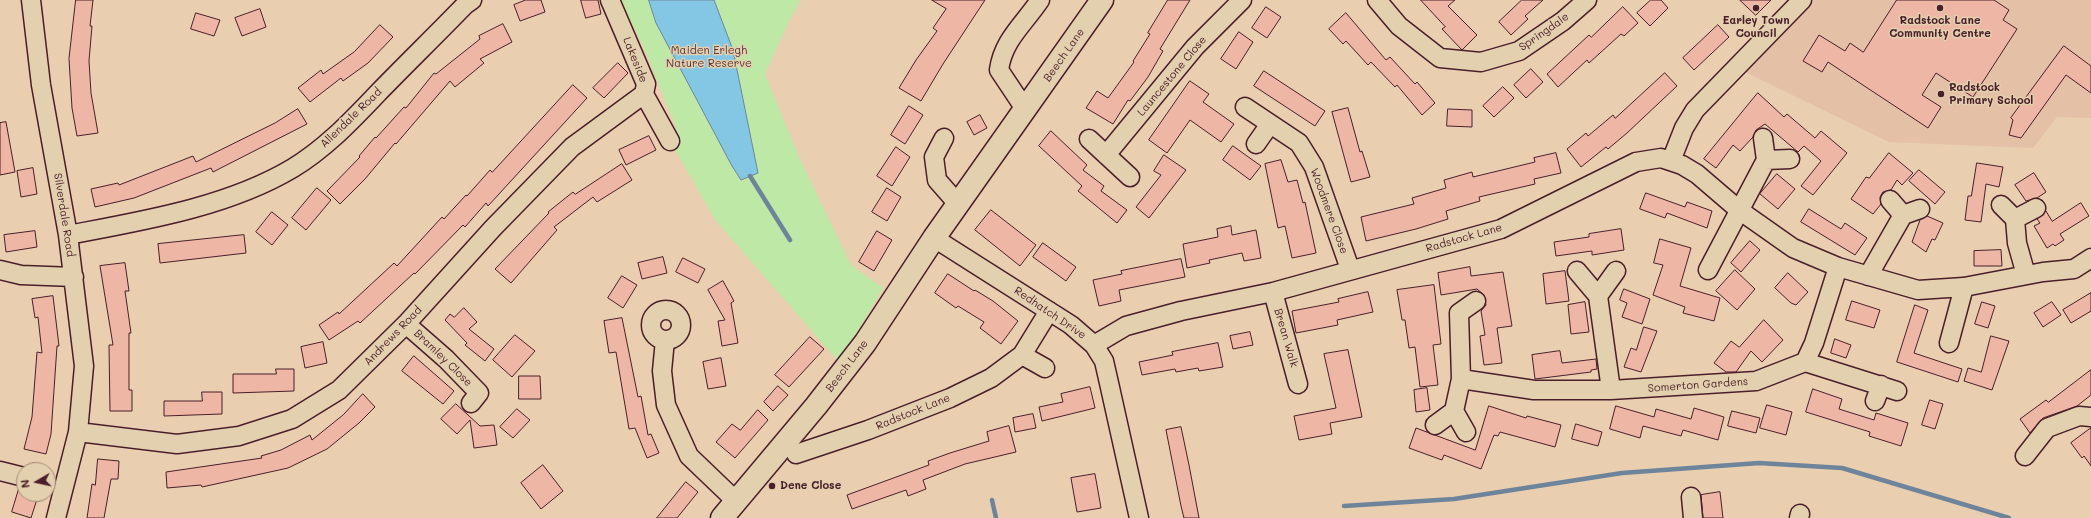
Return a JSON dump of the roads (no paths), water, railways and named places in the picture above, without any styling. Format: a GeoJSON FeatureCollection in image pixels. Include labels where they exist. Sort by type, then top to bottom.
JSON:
{"type":"FeatureCollection","features":[{"type":"Feature","properties":{"kind":"street","name":"Silverdale Road"},"geometry":{"type":"LineString","coordinates":[[31,0],[41,84],[68,235],[84,366],[78,432],[56,485]]}},
{"type":"Feature","properties":{"kind":"street","name":"Lakeside"},"geometry":{"type":"LineString","coordinates":[[610,0],[646,84],[644,94],[670,141]]}},
{"type":"Feature","properties":{"kind":"street"},"geometry":{"type":"LineString","coordinates":[[1025,109],[999,70],[1007,43],[1040,0]]}},
{"type":"Feature","properties":{"kind":"street","name":"Beech Lane"},"geometry":{"type":"LineString","coordinates":[[722,518],[798,428],[860,349],[934,238],[1102,0]]}},
{"type":"Feature","properties":{"kind":"street","name":"Launcestone Close"},"geometry":{"type":"LineString","coordinates":[[1106,155],[1195,47],[1242,0]]}},
{"type":"Feature","properties":{"kind":"street","name":"Springdale"},"geometry":{"type":"LineString","coordinates":[[1377,0],[1399,26],[1440,58],[1481,62],[1519,51],[1563,21],[1587,0]]}},
{"type":"Feature","properties":{"kind":"street"},"geometry":{"type":"LineString","coordinates":[[1802,0],[1695,110],[1684,128],[1671,161],[1697,174],[1739,210],[1793,248],[1838,267],[1918,290],[1964,286],[2026,275],[2074,269],[2091,258]]}},
{"type":"Feature","properties":{"kind":"street","name":"Allendale Road"},"geometry":{"type":"LineString","coordinates":[[68,235],[133,222],[193,207],[255,188],[294,167],[330,142],[466,2]]}},
{"type":"Feature","properties":{"kind":"street","name":"Andrews Road"},"geometry":{"type":"LineString","coordinates":[[78,432],[177,444],[239,436],[292,419],[339,390],[406,324],[493,228],[572,148],[644,94]]}},
{"type":"Feature","properties":{"kind":"street","name":"Woodmere Close"},"geometry":{"type":"LineString","coordinates":[[1245,108],[1299,143],[1314,167],[1350,269]]}},
{"type":"Feature","properties":{"kind":"street"},"geometry":{"type":"LineString","coordinates":[[1256,144],[1270,124]]}},
{"type":"Feature","properties":{"kind":"street"},"geometry":{"type":"LineString","coordinates":[[944,138],[934,158],[938,180],[958,204]]}},
{"type":"Feature","properties":{"kind":"street"},"geometry":{"type":"LineString","coordinates":[[1708,270],[1766,160],[1763,138]]}},
{"type":"Feature","properties":{"kind":"street"},"geometry":{"type":"LineString","coordinates":[[1089,139],[1130,177]]}},
{"type":"Feature","properties":{"kind":"street","name":"Radstock Lane"},"geometry":{"type":"LineString","coordinates":[[1094,344],[1126,326],[1181,311],[1273,292],[1350,269],[1501,228],[1636,162],[1661,158],[1671,161]]}},
{"type":"Feature","properties":{"kind":"street"},"geometry":{"type":"LineString","coordinates":[[1766,160],[1790,159]]}},
{"type":"Feature","properties":{"kind":"street"},"geometry":{"type":"LineString","coordinates":[[1890,200],[1903,215]]}},
{"type":"Feature","properties":{"kind":"street"},"geometry":{"type":"LineString","coordinates":[[2001,205],[2014,219],[2017,243],[2026,275]]}},
{"type":"Feature","properties":{"kind":"street"},"geometry":{"type":"LineString","coordinates":[[2014,219],[2036,208]]}},
{"type":"Feature","properties":{"kind":"street"},"geometry":{"type":"LineString","coordinates":[[1868,276],[1903,215],[1920,209]]}},
{"type":"Feature","properties":{"kind":"street","name":"Redhatch Drive"},"geometry":{"type":"LineString","coordinates":[[934,238],[1085,334],[1094,344],[1104,360],[1110,383],[1139,518]]}},
{"type":"Feature","properties":{"kind":"street"},"geometry":{"type":"LineString","coordinates":[[1838,267],[1814,343],[1805,362],[1884,392]]}},
{"type":"Feature","properties":{"kind":"street"},"geometry":{"type":"LineString","coordinates":[[0,270],[22,275],[74,277]]}},
{"type":"Feature","properties":{"kind":"street"},"geometry":{"type":"LineString","coordinates":[[1577,271],[1598,296],[1607,346],[1611,390]]}},
{"type":"Feature","properties":{"kind":"street"},"geometry":{"type":"LineString","coordinates":[[1598,296],[1616,272]]}},
{"type":"Feature","properties":{"kind":"street"},"geometry":{"type":"LineString","coordinates":[[1949,343],[1964,286]]}},
{"type":"Feature","properties":{"kind":"street","name":"Brean Walk"},"geometry":{"type":"LineString","coordinates":[[1273,292],[1298,384]]}},
{"type":"Feature","properties":{"kind":"street"},"geometry":{"type":"LineString","coordinates":[[1435,425],[1454,411],[1461,379],[1452,310],[1476,301]]}},
{"type":"Feature","properties":{"kind":"street","name":"Radstock Lane"},"geometry":{"type":"LineString","coordinates":[[796,454],[868,430],[950,398],[991,378],[1022,355],[1049,311]]}},
{"type":"Feature","properties":{"kind":"street","name":"Bramley Close"},"geometry":{"type":"LineString","coordinates":[[406,324],[446,359],[480,393]]}},
{"type":"Feature","properties":{"kind":"street"},"geometry":{"type":"LineString","coordinates":[[665,340],[662,371],[666,405],[689,456],[736,501]]}},
{"type":"Feature","properties":{"kind":"street"},"geometry":{"type":"LineString","coordinates":[[1022,355],[1045,368]]}},
{"type":"Feature","properties":{"kind":"street","name":"Somerton Gardens"},"geometry":{"type":"LineString","coordinates":[[1461,379],[1534,390],[1611,390],[1756,381],[1805,362]]}},
{"type":"Feature","properties":{"kind":"street"},"geometry":{"type":"LineString","coordinates":[[1454,411],[1466,432]]}},
{"type":"Feature","properties":{"kind":"street"},"geometry":{"type":"LineString","coordinates":[[2025,456],[2046,428],[2079,416],[2091,417]]}},
{"type":"Feature","properties":{"kind":"street"},"geometry":{"type":"LineString","coordinates":[[0,471],[16,475]]}},
{"type":"Feature","properties":{"kind":"street"},"geometry":{"type":"LineString","coordinates":[[1691,497],[1693,518]]}},
{"type":"Feature","properties":{"kind":"street","name":"Silverdale Road"},"geometry":{"type":"LineString","coordinates":[[56,502],[56,518]]}},
{"type":"Feature","properties":{"kind":"water"},"geometry":{"type":"Polygon","coordinates":[[[649,0],[714,0],[733,50],[758,173],[741,180],[732,166],[656,23],[649,0]]]}},
{"type":"Feature","properties":{"kind":"waterway"},"geometry":{"type":"LineString","coordinates":[[750,176],[790,240]]}},
{"type":"Feature","properties":{"kind":"waterway"},"geometry":{"type":"LineString","coordinates":[[1344,506],[1454,499],[1622,473],[1759,463],[1842,468],[2009,518]]}},
{"type":"Feature","properties":{"kind":"waterway"},"geometry":{"type":"LineString","coordinates":[[992,500],[996,518]]}},
{"type":"Feature","properties":{"kind":"place","name":"Earley Town Council"},"geometry":{"type":"Point","coordinates":[1756,8]}},
{"type":"Feature","properties":{"kind":"place","name":"Radstock Lane Community Centre"},"geometry":{"type":"Point","coordinates":[1940,8]}},
{"type":"Feature","properties":{"kind":"place","name":"Radstock Primary School"},"geometry":{"type":"Point","coordinates":[1941,94]}},
{"type":"Feature","properties":{"kind":"place","name":"Dene Close"},"geometry":{"type":"Point","coordinates":[772,486]}},
{"type":"Feature","properties":{"kind":"park label","name":"Maiden Erlegh Nature Reserve"},"geometry":{"type":"Point","coordinates":[709,57]}}]}
